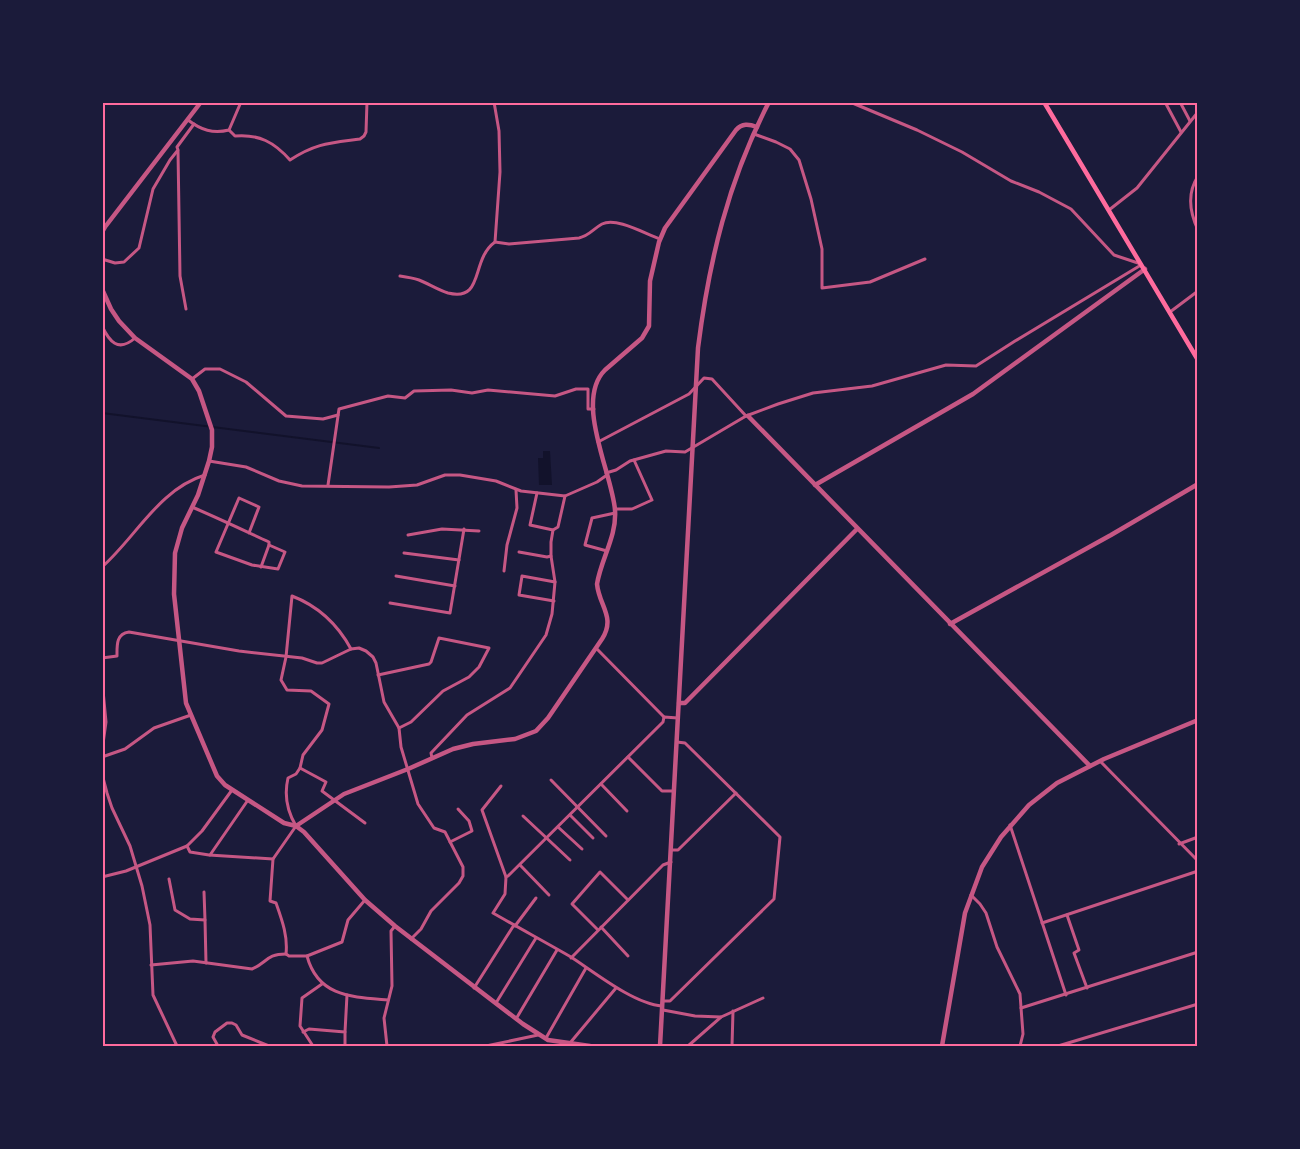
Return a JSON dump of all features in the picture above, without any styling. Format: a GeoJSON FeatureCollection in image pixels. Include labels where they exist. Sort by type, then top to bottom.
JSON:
{"type":"FeatureCollection","features":[{"type":"Feature","properties":{"kind":"main road"},"geometry":{"type":"LineString","coordinates":[[1044,102],[1198,360]]}},
{"type":"Feature","properties":{"kind":"street"},"geometry":{"type":"LineString","coordinates":[[102,232],[201,102]]}},
{"type":"Feature","properties":{"kind":"street"},"geometry":{"type":"LineString","coordinates":[[229,130],[241,102]]}},
{"type":"Feature","properties":{"kind":"street"},"geometry":{"type":"LineString","coordinates":[[229,130],[234,136],[260,137],[282,151],[290,160],[317,145],[360,139],[364,136],[366,132],[367,102]]}},
{"type":"Feature","properties":{"kind":"street"},"geometry":{"type":"LineString","coordinates":[[400,276],[421,281],[448,293],[466,294],[474,284],[485,251],[494,242],[500,172],[499,131],[494,102]]}},
{"type":"Feature","properties":{"kind":"street"},"geometry":{"type":"LineString","coordinates":[[660,1046],[698,348],[710,270],[720,228],[736,177],[757,126],[770,102]]}},
{"type":"Feature","properties":{"kind":"street"},"geometry":{"type":"LineString","coordinates":[[850,102],[917,130],[962,152],[1011,181],[1040,192],[1071,209],[1114,255],[1142,264]]}},
{"type":"Feature","properties":{"kind":"street"},"geometry":{"type":"LineString","coordinates":[[1165,102],[1181,132]]}},
{"type":"Feature","properties":{"kind":"street"},"geometry":{"type":"LineString","coordinates":[[1180,102],[1190,121]]}},
{"type":"Feature","properties":{"kind":"street"},"geometry":{"type":"LineString","coordinates":[[1109,210],[1137,188],[1198,112]]}},
{"type":"Feature","properties":{"kind":"street"},"geometry":{"type":"LineString","coordinates":[[188,120],[206,131],[229,130]]}},
{"type":"Feature","properties":{"kind":"street"},"geometry":{"type":"LineString","coordinates":[[186,308],[180,276],[177,147],[194,124]]}},
{"type":"Feature","properties":{"kind":"street"},"geometry":{"type":"LineString","coordinates":[[286,954],[287,936],[281,916],[276,904],[270,901],[273,859],[296,826],[333,800],[353,790],[462,746],[515,740],[536,731],[548,718],[607,632],[607,615],[597,584],[612,533],[615,511],[598,442],[594,409],[596,387],[600,375],[642,338],[649,326],[650,281],[660,239],[699,179],[736,130],[744,125],[751,124],[757,126]]}},
{"type":"Feature","properties":{"kind":"street"},"geometry":{"type":"LineString","coordinates":[[754,134],[790,149],[799,160],[811,199],[822,249],[822,288],[870,282],[924,259]]}},
{"type":"Feature","properties":{"kind":"street"},"geometry":{"type":"LineString","coordinates":[[102,259],[124,262],[139,248],[153,189],[178,150]]}},
{"type":"Feature","properties":{"kind":"street"},"geometry":{"type":"LineString","coordinates":[[1198,176],[1191,189],[1194,221],[1198,230]]}},
{"type":"Feature","properties":{"kind":"street"},"geometry":{"type":"LineString","coordinates":[[494,242],[526,243],[586,237],[604,224],[613,222],[660,239]]}},
{"type":"Feature","properties":{"kind":"street"},"geometry":{"type":"LineString","coordinates":[[209,460],[246,467],[291,484],[308,486],[366,487],[417,485],[447,475],[496,481],[516,489],[537,494],[565,496],[597,482],[607,474],[634,460],[666,451],[686,452],[747,416],[778,404],[813,393],[891,382],[946,365],[976,366],[1142,264]]}},
{"type":"Feature","properties":{"kind":"street"},"geometry":{"type":"LineString","coordinates":[[815,486],[973,394],[1145,270]]}},
{"type":"Feature","properties":{"kind":"street"},"geometry":{"type":"LineString","coordinates":[[102,289],[119,321],[135,338],[192,379],[199,391],[212,430],[212,447],[205,475],[198,495],[182,528],[175,553],[174,594],[186,703],[217,776],[232,790],[284,823],[296,826]]}},
{"type":"Feature","properties":{"kind":"street"},"geometry":{"type":"LineString","coordinates":[[1170,312],[1198,291]]}},
{"type":"Feature","properties":{"kind":"street"},"geometry":{"type":"LineString","coordinates":[[102,326],[113,343],[125,344],[135,338]]}},
{"type":"Feature","properties":{"kind":"street"},"geometry":{"type":"LineString","coordinates":[[192,379],[205,368],[220,369],[246,382],[286,416],[324,419],[338,415]]}},
{"type":"Feature","properties":{"kind":"street"},"geometry":{"type":"LineString","coordinates":[[598,442],[689,394],[704,378],[712,379],[1090,766]]}},
{"type":"Feature","properties":{"kind":"street"},"geometry":{"type":"LineString","coordinates":[[328,485],[339,410],[388,396],[405,398],[414,391],[452,390],[472,393],[488,390],[555,396],[576,389],[588,389],[588,409],[594,409]]}},
{"type":"Feature","properties":{"kind":"street"},"geometry":{"type":"LineString","coordinates":[[607,552],[585,545],[592,518],[615,511],[632,509],[652,500],[634,460]]}},
{"type":"Feature","properties":{"kind":"street"},"geometry":{"type":"LineString","coordinates":[[102,567],[154,508],[197,477],[205,475]]}},
{"type":"Feature","properties":{"kind":"street"},"geometry":{"type":"LineString","coordinates":[[950,624],[1198,484]]}},
{"type":"Feature","properties":{"kind":"street"},"geometry":{"type":"LineString","coordinates":[[504,571],[507,545],[517,508],[516,489]]}},
{"type":"Feature","properties":{"kind":"street"},"geometry":{"type":"LineString","coordinates":[[537,494],[530,525],[553,530],[558,527],[565,496]]}},
{"type":"Feature","properties":{"kind":"street"},"geometry":{"type":"LineString","coordinates":[[192,507],[228,523],[249,533],[269,542],[269,545],[285,552],[278,568],[252,566],[216,552],[228,523],[239,498],[259,507],[249,533]]}},
{"type":"Feature","properties":{"kind":"street"},"geometry":{"type":"LineString","coordinates":[[408,535],[442,529],[479,530]]}},
{"type":"Feature","properties":{"kind":"street"},"geometry":{"type":"LineString","coordinates":[[390,603],[450,614],[464,529]]}},
{"type":"Feature","properties":{"kind":"street"},"geometry":{"type":"LineString","coordinates":[[679,703],[685,703],[857,529]]}},
{"type":"Feature","properties":{"kind":"street"},"geometry":{"type":"LineString","coordinates":[[432,759],[431,752],[468,715],[510,688],[516,682],[546,635],[554,601],[555,582],[551,556],[553,530]]}},
{"type":"Feature","properties":{"kind":"street"},"geometry":{"type":"LineString","coordinates":[[261,567],[269,545]]}},
{"type":"Feature","properties":{"kind":"street"},"geometry":{"type":"LineString","coordinates":[[519,552],[551,556]]}},
{"type":"Feature","properties":{"kind":"street"},"geometry":{"type":"LineString","coordinates":[[404,553],[459,560]]}},
{"type":"Feature","properties":{"kind":"street"},"geometry":{"type":"LineString","coordinates":[[396,576],[454,586]]}},
{"type":"Feature","properties":{"kind":"street"},"geometry":{"type":"LineString","coordinates":[[554,601],[519,596],[522,576],[555,582]]}},
{"type":"Feature","properties":{"kind":"street"},"geometry":{"type":"LineString","coordinates":[[351,649],[344,636],[327,618],[305,601],[292,596],[286,657],[280,677],[287,690],[311,691],[329,704],[322,730],[303,755],[300,768],[296,774],[288,778],[285,790],[290,816],[296,826],[304,832],[365,900],[394,926],[474,988],[547,1040],[590,1046]]}},
{"type":"Feature","properties":{"kind":"street"},"geometry":{"type":"LineString","coordinates":[[102,658],[117,656],[118,640],[126,632],[302,658],[317,663],[322,663],[351,649],[359,648],[366,651],[376,664],[384,702],[399,728],[401,747],[418,804],[434,828],[445,832],[463,867],[463,876],[459,883],[430,911],[421,929],[411,939]]}},
{"type":"Feature","properties":{"kind":"street"},"geometry":{"type":"LineString","coordinates":[[378,675],[429,664],[439,638],[489,648],[479,667],[469,677],[443,690],[411,722],[399,728]]}},
{"type":"Feature","properties":{"kind":"street"},"geometry":{"type":"LineString","coordinates":[[596,648],[664,717],[678,718]]}},
{"type":"Feature","properties":{"kind":"street"},"geometry":{"type":"LineString","coordinates":[[102,680],[106,722],[102,751]]}},
{"type":"Feature","properties":{"kind":"street"},"geometry":{"type":"LineString","coordinates":[[102,757],[125,750],[154,728],[191,715]]}},
{"type":"Feature","properties":{"kind":"street"},"geometry":{"type":"LineString","coordinates":[[506,877],[628,757],[662,722],[664,717]]}},
{"type":"Feature","properties":{"kind":"street"},"geometry":{"type":"LineString","coordinates":[[942,1046],[963,922],[970,894],[982,867],[1010,825],[1043,793],[1057,783],[1100,761],[1198,720]]}},
{"type":"Feature","properties":{"kind":"street"},"geometry":{"type":"LineString","coordinates":[[663,1006],[774,899],[780,837],[685,743],[677,742]]}},
{"type":"Feature","properties":{"kind":"street"},"geometry":{"type":"LineString","coordinates":[[628,757],[662,791],[674,791]]}},
{"type":"Feature","properties":{"kind":"street"},"geometry":{"type":"LineString","coordinates":[[1100,761],[1179,844],[1198,861]]}},
{"type":"Feature","properties":{"kind":"street"},"geometry":{"type":"LineString","coordinates":[[300,768],[326,782],[322,790],[365,822]]}},
{"type":"Feature","properties":{"kind":"street"},"geometry":{"type":"LineString","coordinates":[[102,774],[106,793],[137,866],[150,925],[153,995],[177,1046]]}},
{"type":"Feature","properties":{"kind":"street"},"geometry":{"type":"LineString","coordinates":[[551,780],[606,836]]}},
{"type":"Feature","properties":{"kind":"street"},"geometry":{"type":"LineString","coordinates":[[601,784],[627,811]]}},
{"type":"Feature","properties":{"kind":"street"},"geometry":{"type":"LineString","coordinates":[[501,786],[482,810],[506,877],[505,894],[493,913],[571,958],[616,988],[653,1005],[663,1006],[695,1016],[721,1016]]}},
{"type":"Feature","properties":{"kind":"street"},"geometry":{"type":"LineString","coordinates":[[102,877],[126,871],[187,846],[202,831],[232,790]]}},
{"type":"Feature","properties":{"kind":"street"},"geometry":{"type":"LineString","coordinates":[[672,850],[678,850],[736,792]]}},
{"type":"Feature","properties":{"kind":"street"},"geometry":{"type":"LineString","coordinates":[[209,856],[248,800]]}},
{"type":"Feature","properties":{"kind":"street"},"geometry":{"type":"LineString","coordinates":[[450,842],[472,831],[469,820],[458,809]]}},
{"type":"Feature","properties":{"kind":"street"},"geometry":{"type":"LineString","coordinates":[[570,815],[593,838]]}},
{"type":"Feature","properties":{"kind":"street"},"geometry":{"type":"LineString","coordinates":[[523,816],[570,860]]}},
{"type":"Feature","properties":{"kind":"street"},"geometry":{"type":"LineString","coordinates":[[1010,825],[1066,995]]}},
{"type":"Feature","properties":{"kind":"street"},"geometry":{"type":"LineString","coordinates":[[558,827],[582,849]]}},
{"type":"Feature","properties":{"kind":"street"},"geometry":{"type":"LineString","coordinates":[[1179,844],[1198,837]]}},
{"type":"Feature","properties":{"kind":"street"},"geometry":{"type":"LineString","coordinates":[[187,846],[190,852],[209,856],[273,859]]}},
{"type":"Feature","properties":{"kind":"street"},"geometry":{"type":"LineString","coordinates":[[571,958],[663,865],[671,862]]}},
{"type":"Feature","properties":{"kind":"street"},"geometry":{"type":"LineString","coordinates":[[520,865],[549,896]]}},
{"type":"Feature","properties":{"kind":"street"},"geometry":{"type":"LineString","coordinates":[[1042,923],[1198,871]]}},
{"type":"Feature","properties":{"kind":"street"},"geometry":{"type":"LineString","coordinates":[[628,900],[600,872],[572,904],[628,956]]}},
{"type":"Feature","properties":{"kind":"street"},"geometry":{"type":"LineString","coordinates":[[169,880],[175,910],[190,920],[205,920]]}},
{"type":"Feature","properties":{"kind":"street"},"geometry":{"type":"LineString","coordinates":[[204,892],[206,963]]}},
{"type":"Feature","properties":{"kind":"street"},"geometry":{"type":"LineString","coordinates":[[970,894],[986,913],[997,947],[1020,994],[1023,1034],[1020,1046]]}},
{"type":"Feature","properties":{"kind":"street"},"geometry":{"type":"LineString","coordinates":[[474,988],[514,925],[536,898]]}},
{"type":"Feature","properties":{"kind":"street"},"geometry":{"type":"LineString","coordinates":[[151,965],[186,961],[252,969],[275,954],[307,956],[342,942],[348,920],[365,900]]}},
{"type":"Feature","properties":{"kind":"street"},"geometry":{"type":"LineString","coordinates":[[1067,915],[1079,950],[1074,953],[1086,988]]}},
{"type":"Feature","properties":{"kind":"street"},"geometry":{"type":"LineString","coordinates":[[387,1046],[384,1018],[392,986],[391,931],[394,926]]}},
{"type":"Feature","properties":{"kind":"street"},"geometry":{"type":"LineString","coordinates":[[496,1004],[536,938]]}},
{"type":"Feature","properties":{"kind":"street"},"geometry":{"type":"LineString","coordinates":[[516,1019],[557,950]]}},
{"type":"Feature","properties":{"kind":"street"},"geometry":{"type":"LineString","coordinates":[[1021,1008],[1198,952]]}},
{"type":"Feature","properties":{"kind":"street"},"geometry":{"type":"LineString","coordinates":[[307,956],[322,984],[331,990],[346,995],[388,1000]]}},
{"type":"Feature","properties":{"kind":"street"},"geometry":{"type":"LineString","coordinates":[[547,1040],[586,968]]}},
{"type":"Feature","properties":{"kind":"street"},"geometry":{"type":"LineString","coordinates":[[313,1046],[300,1026],[302,998],[322,984]]}},
{"type":"Feature","properties":{"kind":"street"},"geometry":{"type":"LineString","coordinates":[[569,1044],[616,988]]}},
{"type":"Feature","properties":{"kind":"street"},"geometry":{"type":"LineString","coordinates":[[345,1046],[346,995]]}},
{"type":"Feature","properties":{"kind":"street"},"geometry":{"type":"LineString","coordinates":[[688,1046],[721,1016],[763,998]]}},
{"type":"Feature","properties":{"kind":"street"},"geometry":{"type":"LineString","coordinates":[[1058,1046],[1198,1004]]}},
{"type":"Feature","properties":{"kind":"street"},"geometry":{"type":"LineString","coordinates":[[732,1046],[733,1011]]}},
{"type":"Feature","properties":{"kind":"street"},"geometry":{"type":"LineString","coordinates":[[218,1046],[213,1037],[215,1032],[227,1023],[232,1023],[236,1024],[242,1035],[269,1046]]}},
{"type":"Feature","properties":{"kind":"street"},"geometry":{"type":"LineString","coordinates":[[303,1032],[309,1029],[345,1032]]}},
{"type":"Feature","properties":{"kind":"street"},"geometry":{"type":"LineString","coordinates":[[486,1046],[538,1035]]}},
{"type":"Feature","properties":{"kind":"street"},"geometry":{"type":"LineString","coordinates":[[547,1040],[552,1046]]}},
{"type":"Feature","properties":{"kind":"shaded area"},"geometry":{"type":"Polygon","coordinates":[[[543,451],[550,451],[552,485],[539,485],[538,458],[543,458],[543,451]]]}},
{"type":"Feature","properties":{"kind":"waterway"},"geometry":{"type":"LineString","coordinates":[[102,413],[379,448]]}}]}
